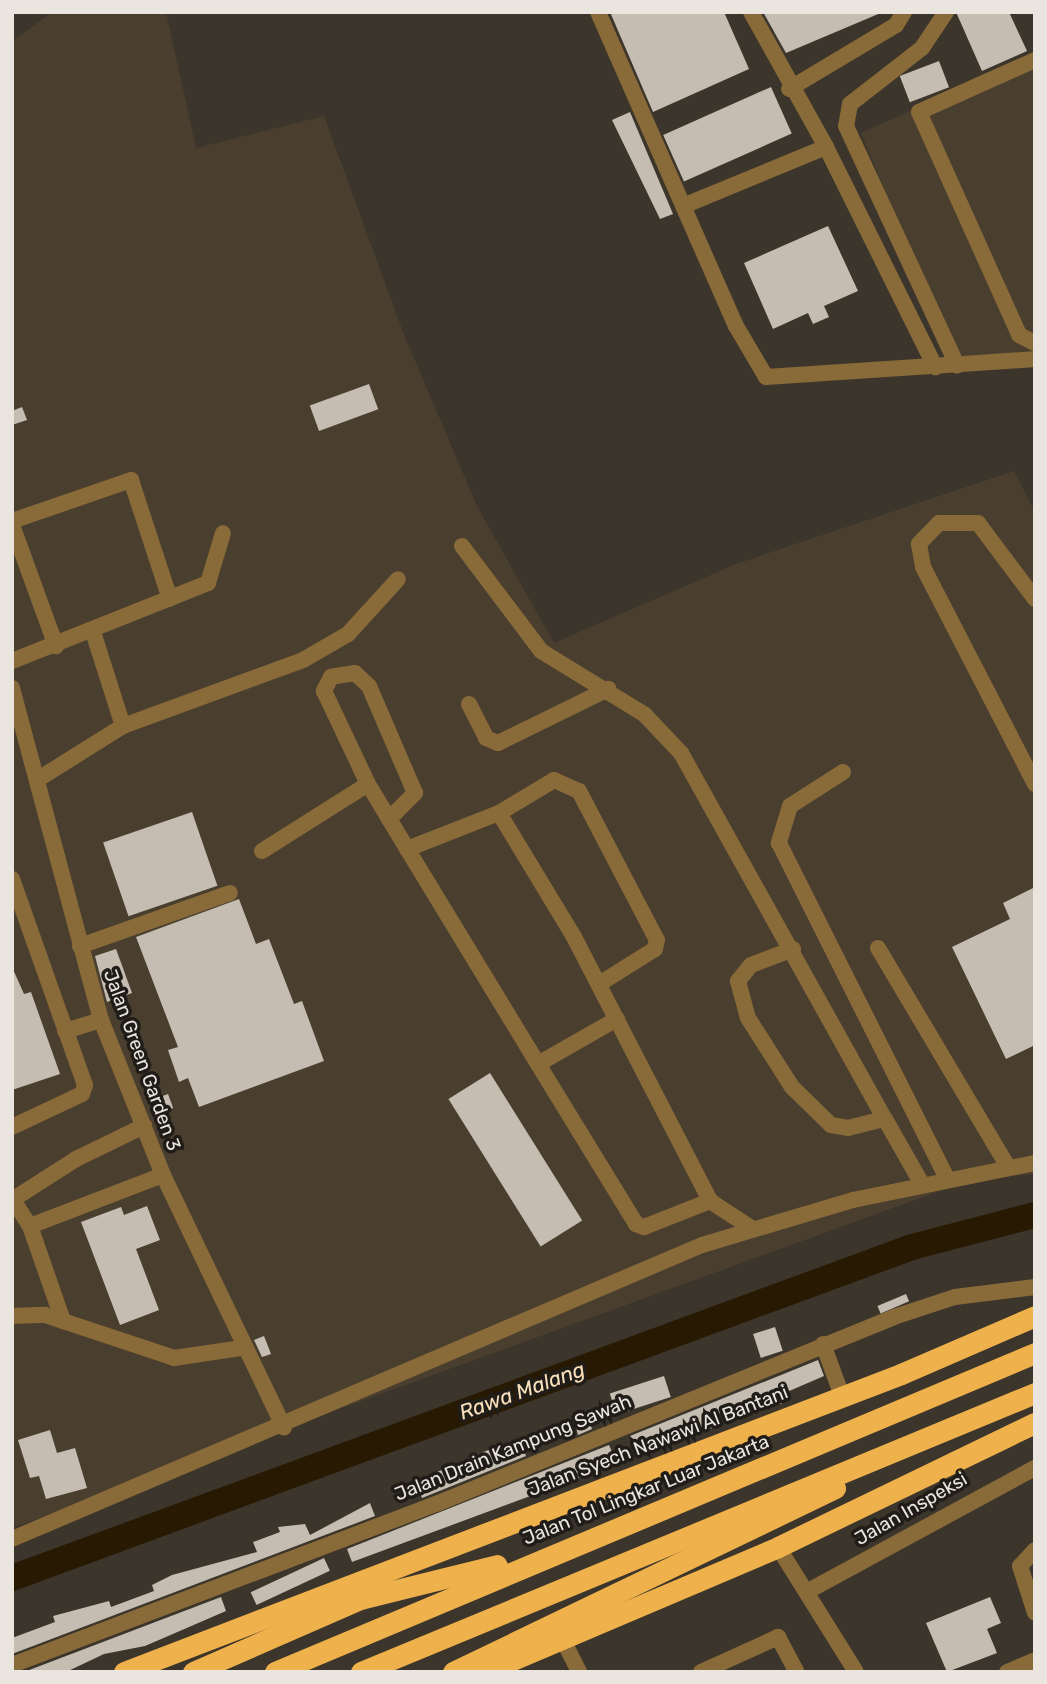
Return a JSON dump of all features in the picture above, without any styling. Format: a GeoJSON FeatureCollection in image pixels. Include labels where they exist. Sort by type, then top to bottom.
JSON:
{"type":"FeatureCollection","features":[{"type":"Feature","properties":{"kind":"highway","name":"Jalan Syech Nawawi Al Bantani"},"geometry":{"type":"LineString","coordinates":[[124,1672],[295,1603],[842,1396],[1035,1316]]}},
{"type":"Feature","properties":{"kind":"highway","name":"Jalan Tol Lingkar Luar Jakarta"},"geometry":{"type":"LineString","coordinates":[[275,1672],[561,1549],[1035,1353]]}},
{"type":"Feature","properties":{"kind":"highway"},"geometry":{"type":"LineString","coordinates":[[361,1672],[846,1476],[1035,1393]]}},
{"type":"Feature","properties":{"kind":"highway"},"geometry":{"type":"LineString","coordinates":[[484,1672],[564,1642],[779,1547],[1035,1423]]}},
{"type":"Feature","properties":{"kind":"highway"},"geometry":{"type":"LineString","coordinates":[[453,1672],[825,1498],[846,1476]]}},
{"type":"Feature","properties":{"kind":"highway"},"geometry":{"type":"LineString","coordinates":[[193,1672],[360,1600],[561,1549]]}},
{"type":"Feature","properties":{"kind":"street"},"geometry":{"type":"LineString","coordinates":[[598,12],[736,326],[766,377],[1035,359]]}},
{"type":"Feature","properties":{"kind":"street"},"geometry":{"type":"LineString","coordinates":[[751,12],[789,89],[826,147],[935,367]]}},
{"type":"Feature","properties":{"kind":"street"},"geometry":{"type":"LineString","coordinates":[[789,89],[896,25],[904,12]]}},
{"type":"Feature","properties":{"kind":"street"},"geometry":{"type":"LineString","coordinates":[[946,12],[922,48],[849,104],[846,126],[957,365]]}},
{"type":"Feature","properties":{"kind":"street"},"geometry":{"type":"LineString","coordinates":[[1035,60],[919,112],[1019,335],[1035,342]]}},
{"type":"Feature","properties":{"kind":"street"},"geometry":{"type":"LineString","coordinates":[[683,206],[826,147]]}},
{"type":"Feature","properties":{"kind":"street"},"geometry":{"type":"LineString","coordinates":[[56,646],[12,523],[131,480],[170,599]]}},
{"type":"Feature","properties":{"kind":"street"},"geometry":{"type":"LineString","coordinates":[[1035,599],[978,523],[939,523],[919,544],[923,567],[1035,784]]}},
{"type":"Feature","properties":{"kind":"street"},"geometry":{"type":"LineString","coordinates":[[12,661],[93,632],[208,583],[223,533]]}},
{"type":"Feature","properties":{"kind":"street"},"geometry":{"type":"LineString","coordinates":[[461,546],[541,651],[608,689],[644,714],[681,753],[922,1184]]}},
{"type":"Feature","properties":{"kind":"street"},"geometry":{"type":"LineString","coordinates":[[40,778],[123,726],[303,660],[348,634],[398,579]]}},
{"type":"Feature","properties":{"kind":"street"},"geometry":{"type":"LineString","coordinates":[[93,632],[123,726]]}},
{"type":"Feature","properties":{"kind":"street"},"geometry":{"type":"LineString","coordinates":[[389,819],[415,793],[369,687],[355,673],[331,677],[324,691],[368,784],[389,819],[407,849],[636,1224],[644,1227],[710,1201]]}},
{"type":"Feature","properties":{"kind":"street","name":"Jalan Green Garden 3"},"geometry":{"type":"LineString","coordinates":[[12,688],[18,730],[40,778],[79,946],[101,1020],[163,1175],[242,1348],[284,1427]]}},
{"type":"Feature","properties":{"kind":"street"},"geometry":{"type":"LineString","coordinates":[[469,704],[486,738],[498,743],[608,689]]}},
{"type":"Feature","properties":{"kind":"street"},"geometry":{"type":"LineString","coordinates":[[843,772],[790,806],[779,843],[947,1179]]}},
{"type":"Feature","properties":{"kind":"street"},"geometry":{"type":"LineString","coordinates":[[407,849],[499,813],[554,779],[579,791],[657,940],[655,949],[599,984]]}},
{"type":"Feature","properties":{"kind":"street"},"geometry":{"type":"LineString","coordinates":[[262,851],[368,784]]}},
{"type":"Feature","properties":{"kind":"street"},"geometry":{"type":"LineString","coordinates":[[499,813],[599,984],[710,1201],[753,1228]]}},
{"type":"Feature","properties":{"kind":"street"},"geometry":{"type":"LineString","coordinates":[[12,1127],[82,1094],[82,1074],[14,889]]}},
{"type":"Feature","properties":{"kind":"street"},"geometry":{"type":"LineString","coordinates":[[79,946],[230,893]]}},
{"type":"Feature","properties":{"kind":"street"},"geometry":{"type":"LineString","coordinates":[[878,948],[1008,1167]]}},
{"type":"Feature","properties":{"kind":"street"},"geometry":{"type":"LineString","coordinates":[[793,949],[751,965],[738,981],[748,1018],[792,1087],[831,1125],[885,1119]]}},
{"type":"Feature","properties":{"kind":"street"},"geometry":{"type":"LineString","coordinates":[[538,1064],[617,1019]]}},
{"type":"Feature","properties":{"kind":"street"},"geometry":{"type":"LineString","coordinates":[[65,1031],[101,1020]]}},
{"type":"Feature","properties":{"kind":"street"},"geometry":{"type":"LineString","coordinates":[[63,1321],[30,1226],[13,1200],[76,1158],[144,1126]]}},
{"type":"Feature","properties":{"kind":"street"},"geometry":{"type":"LineString","coordinates":[[12,1539],[753,1228],[922,1184],[1035,1163]]}},
{"type":"Feature","properties":{"kind":"street"},"geometry":{"type":"LineString","coordinates":[[30,1226],[163,1175]]}},
{"type":"Feature","properties":{"kind":"street","name":"Jalan Drain Kampung Sawah"},"geometry":{"type":"LineString","coordinates":[[12,1665],[423,1509],[823,1344],[955,1297],[1035,1287]]}},
{"type":"Feature","properties":{"kind":"street"},"geometry":{"type":"LineString","coordinates":[[12,1316],[63,1321],[174,1358],[242,1348]]}},
{"type":"Feature","properties":{"kind":"street"},"geometry":{"type":"LineString","coordinates":[[823,1344],[842,1396]]}},
{"type":"Feature","properties":{"kind":"street","name":"Jalan Inspeksi"},"geometry":{"type":"LineString","coordinates":[[810,1590],[1035,1468]]}},
{"type":"Feature","properties":{"kind":"street"},"geometry":{"type":"LineString","coordinates":[[779,1547],[810,1590],[856,1672]]}},
{"type":"Feature","properties":{"kind":"street"},"geometry":{"type":"LineString","coordinates":[[1035,1549],[1020,1566],[1035,1613]]}},
{"type":"Feature","properties":{"kind":"street"},"geometry":{"type":"LineString","coordinates":[[701,1672],[778,1637],[793,1670]]}},
{"type":"Feature","properties":{"kind":"street"},"geometry":{"type":"LineString","coordinates":[[564,1642],[579,1672]]}},
{"type":"Feature","properties":{"kind":"street"},"geometry":{"type":"LineString","coordinates":[[1007,1672],[1035,1660]]}},
{"type":"Feature","properties":{"kind":"shaded area"},"geometry":{"type":"Polygon","coordinates":[[[53,12],[166,12],[196,148],[324,116],[404,335],[477,506],[554,643],[736,564],[1014,471],[1035,512],[1035,1174],[970,1180],[12,1528],[12,41],[53,12]]]}},
{"type":"Feature","properties":{"kind":"shaded area"},"geometry":{"type":"Polygon","coordinates":[[[1035,54],[1035,365],[953,354],[861,133],[1035,54]]]}},
{"type":"Feature","properties":{"kind":"building"},"geometry":{"type":"Polygon","coordinates":[[[610,12],[724,12],[749,69],[653,112],[610,12]]]}},
{"type":"Feature","properties":{"kind":"building"},"geometry":{"type":"Polygon","coordinates":[[[763,12],[883,12],[786,53],[763,12]]]}},
{"type":"Feature","properties":{"kind":"building"},"geometry":{"type":"Polygon","coordinates":[[[956,12],[1009,12],[1027,51],[982,71],[956,12]]]}},
{"type":"Feature","properties":{"kind":"building"},"geometry":{"type":"Polygon","coordinates":[[[939,61],[949,87],[910,102],[900,76],[939,61]]]}},
{"type":"Feature","properties":{"kind":"building"},"geometry":{"type":"Polygon","coordinates":[[[771,87],[792,134],[684,182],[663,135],[771,87]]]}},
{"type":"Feature","properties":{"kind":"building"},"geometry":{"type":"Polygon","coordinates":[[[630,112],[673,214],[660,219],[612,120],[630,112]]]}},
{"type":"Feature","properties":{"kind":"building"},"geometry":{"type":"Polygon","coordinates":[[[828,226],[858,291],[824,306],[829,317],[813,324],[808,313],[773,329],[744,263],[828,226]]]}},
{"type":"Feature","properties":{"kind":"building"},"geometry":{"type":"Polygon","coordinates":[[[369,384],[378,409],[319,431],[310,406],[369,384]]]}},
{"type":"Feature","properties":{"kind":"building"},"geometry":{"type":"Polygon","coordinates":[[[22,407],[27,420],[12,425],[12,411],[22,407]]]}},
{"type":"Feature","properties":{"kind":"building"},"geometry":{"type":"Polygon","coordinates":[[[192,812],[217,886],[129,916],[103,843],[192,812]]]}},
{"type":"Feature","properties":{"kind":"building"},"geometry":{"type":"Polygon","coordinates":[[[1035,887],[1035,1045],[1006,1059],[952,947],[1010,919],[1003,903],[1035,887]]]}},
{"type":"Feature","properties":{"kind":"building"},"geometry":{"type":"Polygon","coordinates":[[[239,899],[256,944],[269,939],[294,1004],[302,1001],[324,1061],[199,1107],[188,1078],[179,1082],[168,1050],[178,1047],[136,937],[239,899]]]}},
{"type":"Feature","properties":{"kind":"building"},"geometry":{"type":"Polygon","coordinates":[[[116,949],[132,993],[107,1002],[95,956],[116,949]]]}},
{"type":"Feature","properties":{"kind":"building"},"geometry":{"type":"Polygon","coordinates":[[[12,967],[24,994],[31,992],[60,1074],[12,1090],[12,967]]]}},
{"type":"Feature","properties":{"kind":"building"},"geometry":{"type":"Polygon","coordinates":[[[490,1073],[582,1221],[541,1247],[448,1099],[490,1073]]]}},
{"type":"Feature","properties":{"kind":"building"},"geometry":{"type":"Polygon","coordinates":[[[168,1094],[173,1108],[156,1114],[151,1100],[168,1094]]]}},
{"type":"Feature","properties":{"kind":"building"},"geometry":{"type":"Polygon","coordinates":[[[147,1206],[160,1240],[136,1249],[159,1310],[120,1325],[81,1222],[121,1207],[124,1215],[147,1206]]]}},
{"type":"Feature","properties":{"kind":"building"},"geometry":{"type":"Polygon","coordinates":[[[906,1294],[909,1301],[881,1313],[877,1306],[906,1294]]]}},
{"type":"Feature","properties":{"kind":"building"},"geometry":{"type":"Polygon","coordinates":[[[775,1327],[783,1351],[761,1358],[753,1334],[775,1327]]]}},
{"type":"Feature","properties":{"kind":"building"},"geometry":{"type":"Polygon","coordinates":[[[264,1336],[271,1354],[262,1357],[254,1340],[264,1336]]]}},
{"type":"Feature","properties":{"kind":"building"},"geometry":{"type":"Polygon","coordinates":[[[818,1360],[824,1376],[780,1395],[783,1403],[749,1413],[746,1403],[708,1418],[712,1428],[636,1450],[630,1436],[818,1360]]]}},
{"type":"Feature","properties":{"kind":"building"},"geometry":{"type":"Polygon","coordinates":[[[664,1376],[671,1397],[617,1415],[610,1394],[664,1376]]]}},
{"type":"Feature","properties":{"kind":"building"},"geometry":{"type":"Polygon","coordinates":[[[587,1414],[592,1429],[578,1435],[574,1419],[587,1414]]]}},
{"type":"Feature","properties":{"kind":"building"},"geometry":{"type":"Polygon","coordinates":[[[50,1430],[57,1453],[75,1448],[87,1488],[46,1499],[39,1476],[30,1478],[18,1440],[50,1430]]]}},
{"type":"Feature","properties":{"kind":"building"},"geometry":{"type":"Polygon","coordinates":[[[609,1445],[617,1464],[352,1562],[347,1549],[609,1445]]]}},
{"type":"Feature","properties":{"kind":"building"},"geometry":{"type":"Polygon","coordinates":[[[493,1448],[497,1458],[523,1448],[526,1456],[422,1498],[416,1481],[493,1448]]]}},
{"type":"Feature","properties":{"kind":"building"},"geometry":{"type":"Polygon","coordinates":[[[370,1503],[375,1516],[12,1654],[12,1638],[55,1622],[53,1616],[109,1601],[111,1607],[154,1591],[152,1585],[172,1575],[257,1552],[253,1542],[280,1532],[278,1527],[305,1524],[310,1535],[370,1503]]]}},
{"type":"Feature","properties":{"kind":"building"},"geometry":{"type":"Polygon","coordinates":[[[324,1558],[330,1571],[257,1605],[251,1592],[324,1558]]]}},
{"type":"Feature","properties":{"kind":"building"},"geometry":{"type":"Polygon","coordinates":[[[221,1597],[226,1611],[145,1646],[104,1654],[66,1672],[24,1672],[221,1597]]]}},
{"type":"Feature","properties":{"kind":"building"},"geometry":{"type":"Polygon","coordinates":[[[990,1597],[1001,1623],[987,1629],[997,1653],[947,1672],[926,1623],[990,1597]]]}},
{"type":"Feature","properties":{"kind":"waterway","name":"Rawa Malang"},"geometry":{"type":"LineString","coordinates":[[12,1578],[912,1247],[1035,1215]]}}]}
